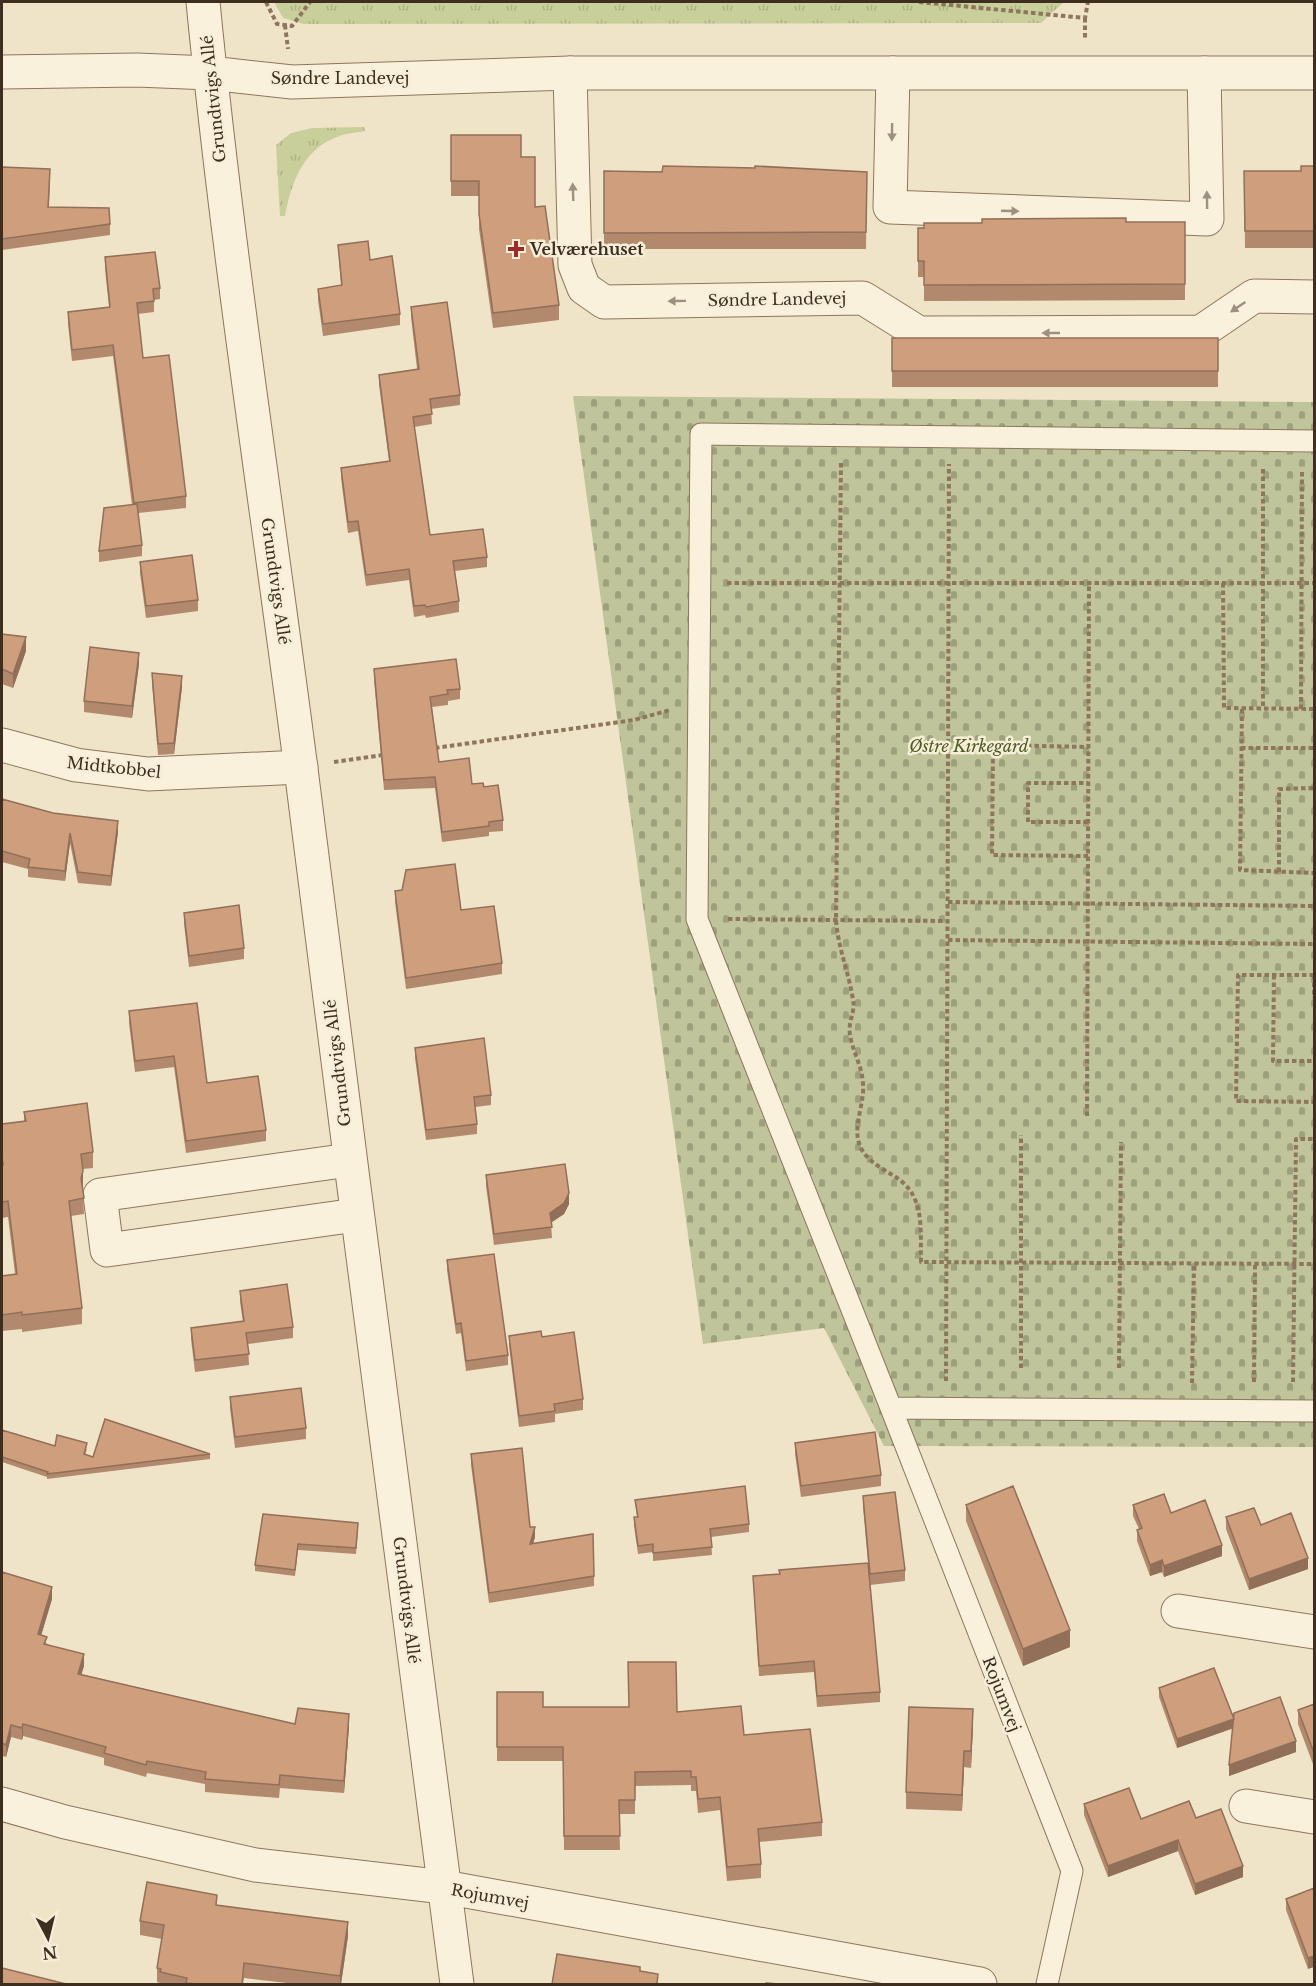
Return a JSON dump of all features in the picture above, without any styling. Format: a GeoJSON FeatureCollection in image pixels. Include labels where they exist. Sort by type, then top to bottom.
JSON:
{"type":"FeatureCollection","features":[{"type":"Feature","properties":{"kind":"street","name":"Grundtvigs Allé"},"geometry":{"type":"LineString","coordinates":[[203,2],[219,163],[301,767],[356,1215],[458,1984]]}},
{"type":"Feature","properties":{"kind":"street","name":"Søndre Landevej"},"geometry":{"type":"LineString","coordinates":[[2,72],[137,70],[210,73],[292,82],[570,73],[1314,73]]}},
{"type":"Feature","properties":{"kind":"street","name":"Søndre Landevej"},"geometry":{"type":"LineString","coordinates":[[570,73],[575,265],[584,288],[603,302],[863,297],[919,333],[1201,332],[1254,296],[1314,297]]}},
{"type":"Feature","properties":{"kind":"street"},"geometry":{"type":"LineString","coordinates":[[893,73],[891,207],[1207,219],[1204,73]]}},
{"type":"Feature","properties":{"kind":"street","name":"Midtkobbel"},"geometry":{"type":"LineString","coordinates":[[2,746],[76,765],[148,774],[301,767]]}},
{"type":"Feature","properties":{"kind":"street"},"geometry":{"type":"LineString","coordinates":[[349,1160],[100,1195],[107,1250],[356,1215]]}},
{"type":"Feature","properties":{"kind":"street"},"geometry":{"type":"LineString","coordinates":[[1178,1611],[1314,1632]]}},
{"type":"Feature","properties":{"kind":"street","name":"Rojumvej"},"geometry":{"type":"LineString","coordinates":[[2,1804],[65,1822],[255,1865],[444,1887],[980,1984]]}},
{"type":"Feature","properties":{"kind":"street"},"geometry":{"type":"LineString","coordinates":[[1246,1806],[1314,1817]]}},
{"type":"Feature","properties":{"kind":"lane"},"geometry":{"type":"LineString","coordinates":[[697,919],[701,434],[1314,441]]}},
{"type":"Feature","properties":{"kind":"lane","name":"Rojumvej"},"geometry":{"type":"LineString","coordinates":[[697,919],[1072,1871],[1047,1984]]}},
{"type":"Feature","properties":{"kind":"lane"},"geometry":{"type":"LineString","coordinates":[[891,1408],[1314,1411]]}},
{"type":"Feature","properties":{"kind":"path"},"geometry":{"type":"LineString","coordinates":[[266,2],[277,24],[292,26],[310,2]]}},
{"type":"Feature","properties":{"kind":"path"},"geometry":{"type":"LineString","coordinates":[[919,2],[1085,18],[1088,2]]}},
{"type":"Feature","properties":{"kind":"path"},"geometry":{"type":"LineString","coordinates":[[842,435],[836,920],[838,946],[854,1003],[848,1023],[851,1041],[862,1067],[864,1100],[856,1131],[862,1151],[880,1168],[912,1190],[919,1212],[921,1262],[1314,1264]]}},
{"type":"Feature","properties":{"kind":"path"},"geometry":{"type":"LineString","coordinates":[[946,1408],[950,437]]}},
{"type":"Feature","properties":{"kind":"path"},"geometry":{"type":"LineString","coordinates":[[1263,708],[1263,468],[1273,469]]}},
{"type":"Feature","properties":{"kind":"path"},"geometry":{"type":"LineString","coordinates":[[1292,469],[1308,469]]}},
{"type":"Feature","properties":{"kind":"path"},"geometry":{"type":"LineString","coordinates":[[1300,709],[1302,469]]}},
{"type":"Feature","properties":{"kind":"path"},"geometry":{"type":"LineString","coordinates":[[1087,1116],[1089,582]]}},
{"type":"Feature","properties":{"kind":"path"},"geometry":{"type":"LineString","coordinates":[[700,583],[1314,583]]}},
{"type":"Feature","properties":{"kind":"path"},"geometry":{"type":"LineString","coordinates":[[1223,583],[1224,708],[1314,709]]}},
{"type":"Feature","properties":{"kind":"path"},"geometry":{"type":"LineString","coordinates":[[427,749],[634,720],[700,701]]}},
{"type":"Feature","properties":{"kind":"path"},"geometry":{"type":"LineString","coordinates":[[1242,709],[1240,870],[1314,873]]}},
{"type":"Feature","properties":{"kind":"path"},"geometry":{"type":"LineString","coordinates":[[1088,747],[993,745],[992,844],[992,855],[1088,856]]}},
{"type":"Feature","properties":{"kind":"path"},"geometry":{"type":"LineString","coordinates":[[1241,748],[1314,748]]}},
{"type":"Feature","properties":{"kind":"path"},"geometry":{"type":"LineString","coordinates":[[301,767],[393,754]]}},
{"type":"Feature","properties":{"kind":"path"},"geometry":{"type":"LineString","coordinates":[[1088,783],[1028,783],[1028,822],[1088,822]]}},
{"type":"Feature","properties":{"kind":"path"},"geometry":{"type":"LineString","coordinates":[[1279,872],[1279,789],[1314,788]]}},
{"type":"Feature","properties":{"kind":"path"},"geometry":{"type":"LineString","coordinates":[[948,902],[1314,906]]}},
{"type":"Feature","properties":{"kind":"path"},"geometry":{"type":"LineString","coordinates":[[697,919],[948,921]]}},
{"type":"Feature","properties":{"kind":"path"},"geometry":{"type":"LineString","coordinates":[[948,940],[1314,944]]}},
{"type":"Feature","properties":{"kind":"path"},"geometry":{"type":"LineString","coordinates":[[1314,998],[1314,975],[1238,975],[1236,1101],[1314,1102]]}},
{"type":"Feature","properties":{"kind":"path"},"geometry":{"type":"LineString","coordinates":[[1274,975],[1274,1061],[1314,1061]]}},
{"type":"Feature","properties":{"kind":"path"},"geometry":{"type":"LineString","coordinates":[[1021,1135],[1021,1368]]}},
{"type":"Feature","properties":{"kind":"path"},"geometry":{"type":"LineString","coordinates":[[1293,1382],[1296,1139],[1314,1139]]}},
{"type":"Feature","properties":{"kind":"path"},"geometry":{"type":"LineString","coordinates":[[1119,1368],[1121,1142]]}},
{"type":"Feature","properties":{"kind":"path"},"geometry":{"type":"LineString","coordinates":[[1192,1410],[1194,1263]]}},
{"type":"Feature","properties":{"kind":"path"},"geometry":{"type":"LineString","coordinates":[[1256,1264],[1253,1382],[1263,1382]]}},
{"type":"Feature","properties":{"kind":"path"},"geometry":{"type":"LineString","coordinates":[[1283,1382],[1304,1382]]}},
{"type":"Feature","properties":{"kind":"green space"},"geometry":{"type":"Polygon","coordinates":[[[274,2],[1064,2],[1041,23],[304,24],[283,18],[274,2]]]}},
{"type":"Feature","properties":{"kind":"green space"},"geometry":{"type":"Polygon","coordinates":[[[364,127],[365,131],[340,136],[315,150],[300,169],[295,180],[285,216],[280,216],[276,145],[291,133],[312,128],[364,127]]]}},
{"type":"Feature","properties":{"kind":"green space","name":"Østre Kirkegård"},"geometry":{"type":"Polygon","coordinates":[[[573,396],[1314,402],[1314,1447],[884,1446],[824,1328],[703,1344],[573,396]]]}},
{"type":"Feature","properties":{"kind":"building"},"geometry":{"type":"Polygon","coordinates":[[[451,135],[521,135],[521,157],[535,157],[535,207],[545,206],[559,305],[493,313],[479,214],[479,181],[451,181],[451,135]]]}},
{"type":"Feature","properties":{"kind":"building"},"geometry":{"type":"Polygon","coordinates":[[[663,166],[755,168],[755,166],[867,172],[866,232],[604,233],[604,171],[662,172],[663,166]]]}},
{"type":"Feature","properties":{"kind":"building"},"geometry":{"type":"Polygon","coordinates":[[[1301,166],[1314,166],[1314,231],[1245,231],[1244,171],[1301,171],[1301,166]]]}},
{"type":"Feature","properties":{"kind":"building"},"geometry":{"type":"Polygon","coordinates":[[[2,167],[50,169],[48,207],[109,208],[110,224],[2,239],[2,167]]]}},
{"type":"Feature","properties":{"kind":"building"},"geometry":{"type":"Polygon","coordinates":[[[1126,218],[1126,222],[1185,222],[1185,284],[924,285],[924,261],[918,261],[918,228],[924,228],[924,223],[982,223],[982,219],[1126,218]]]}},
{"type":"Feature","properties":{"kind":"building"},"geometry":{"type":"Polygon","coordinates":[[[368,241],[370,260],[392,256],[400,314],[323,324],[318,289],[342,285],[338,245],[368,241]]]}},
{"type":"Feature","properties":{"kind":"building"},"geometry":{"type":"Polygon","coordinates":[[[155,252],[160,288],[153,289],[154,301],[137,303],[143,358],[169,355],[186,496],[134,503],[113,345],[72,350],[68,312],[110,307],[105,257],[155,252]]]}},
{"type":"Feature","properties":{"kind":"building"},"geometry":{"type":"Polygon","coordinates":[[[447,302],[460,395],[430,399],[432,414],[413,417],[430,535],[483,529],[487,557],[453,561],[459,601],[426,607],[425,605],[414,606],[409,569],[366,575],[358,521],[348,522],[341,468],[390,461],[379,375],[419,369],[411,307],[447,302]]]}},
{"type":"Feature","properties":{"kind":"building"},"geometry":{"type":"Polygon","coordinates":[[[892,338],[1218,338],[1218,371],[892,371],[892,338]]]}},
{"type":"Feature","properties":{"kind":"building"},"geometry":{"type":"Polygon","coordinates":[[[137,504],[142,545],[99,551],[104,508],[137,504]]]}},
{"type":"Feature","properties":{"kind":"building"},"geometry":{"type":"Polygon","coordinates":[[[192,555],[198,600],[146,606],[140,562],[192,555]]]}},
{"type":"Feature","properties":{"kind":"building"},"geometry":{"type":"Polygon","coordinates":[[[2,634],[26,637],[13,674],[2,669],[2,634]]]}},
{"type":"Feature","properties":{"kind":"building"},"geometry":{"type":"Polygon","coordinates":[[[90,647],[139,653],[132,706],[84,701],[90,647]]]}},
{"type":"Feature","properties":{"kind":"building"},"geometry":{"type":"Polygon","coordinates":[[[456,659],[460,689],[447,690],[448,694],[430,697],[439,762],[469,758],[472,784],[483,783],[484,787],[498,785],[503,820],[489,822],[489,826],[442,832],[435,777],[384,780],[374,669],[456,659]]]}},
{"type":"Feature","properties":{"kind":"building"},"geometry":{"type":"Polygon","coordinates":[[[152,673],[182,676],[174,743],[158,744],[152,673]]]}},
{"type":"Feature","properties":{"kind":"building"},"geometry":{"type":"Polygon","coordinates":[[[2,799],[53,813],[118,821],[111,876],[78,872],[70,833],[65,871],[28,867],[30,859],[2,851],[2,799]]]}},
{"type":"Feature","properties":{"kind":"building"},"geometry":{"type":"Polygon","coordinates":[[[455,864],[461,910],[494,906],[502,963],[406,978],[395,891],[402,890],[406,870],[455,864]]]}},
{"type":"Feature","properties":{"kind":"building"},"geometry":{"type":"Polygon","coordinates":[[[239,905],[244,948],[189,956],[184,913],[239,905]]]}},
{"type":"Feature","properties":{"kind":"building"},"geometry":{"type":"Polygon","coordinates":[[[197,1003],[207,1083],[258,1076],[266,1130],[186,1141],[174,1056],[135,1061],[129,1011],[197,1003]]]}},
{"type":"Feature","properties":{"kind":"building"},"geometry":{"type":"Polygon","coordinates":[[[484,1038],[491,1095],[474,1097],[477,1124],[426,1130],[415,1048],[484,1038]]]}},
{"type":"Feature","properties":{"kind":"building"},"geometry":{"type":"Polygon","coordinates":[[[87,1103],[93,1152],[81,1154],[84,1198],[69,1201],[82,1308],[2,1315],[2,1276],[17,1274],[8,1201],[2,1202],[2,1124],[26,1121],[24,1112],[87,1103]]]}},
{"type":"Feature","properties":{"kind":"building"},"geometry":{"type":"Polygon","coordinates":[[[565,1164],[569,1193],[564,1203],[550,1213],[552,1227],[494,1234],[486,1175],[565,1164]]]}},
{"type":"Feature","properties":{"kind":"building"},"geometry":{"type":"Polygon","coordinates":[[[494,1254],[508,1355],[466,1361],[461,1323],[456,1324],[447,1260],[494,1254]]]}},
{"type":"Feature","properties":{"kind":"building"},"geometry":{"type":"Polygon","coordinates":[[[287,1284],[293,1327],[246,1333],[249,1354],[195,1360],[191,1328],[244,1321],[240,1291],[287,1284]]]}},
{"type":"Feature","properties":{"kind":"building"},"geometry":{"type":"Polygon","coordinates":[[[541,1331],[542,1337],[574,1332],[583,1399],[554,1404],[555,1411],[519,1416],[509,1336],[541,1331]]]}},
{"type":"Feature","properties":{"kind":"building"},"geometry":{"type":"Polygon","coordinates":[[[301,1388],[306,1428],[235,1437],[230,1397],[301,1388]]]}},
{"type":"Feature","properties":{"kind":"building"},"geometry":{"type":"Polygon","coordinates":[[[105,1419],[210,1454],[47,1474],[48,1472],[2,1457],[2,1430],[55,1446],[57,1435],[87,1443],[84,1454],[93,1457],[105,1419]]]}},
{"type":"Feature","properties":{"kind":"building"},"geometry":{"type":"Polygon","coordinates":[[[875,1432],[881,1475],[801,1486],[795,1443],[875,1432]]]}},
{"type":"Feature","properties":{"kind":"building"},"geometry":{"type":"Polygon","coordinates":[[[522,1448],[530,1527],[535,1527],[530,1544],[593,1534],[594,1576],[489,1593],[471,1454],[522,1448]]]}},
{"type":"Feature","properties":{"kind":"building"},"geometry":{"type":"Polygon","coordinates":[[[745,1486],[749,1524],[710,1529],[712,1547],[653,1553],[653,1544],[638,1546],[634,1517],[638,1517],[635,1500],[745,1486]]]}},
{"type":"Feature","properties":{"kind":"building"},"geometry":{"type":"Polygon","coordinates":[[[1013,1486],[1070,1630],[1023,1649],[966,1505],[1013,1486]]]}},
{"type":"Feature","properties":{"kind":"building"},"geometry":{"type":"Polygon","coordinates":[[[895,1492],[905,1570],[870,1574],[863,1496],[895,1492]]]}},
{"type":"Feature","properties":{"kind":"building"},"geometry":{"type":"Polygon","coordinates":[[[1164,1494],[1171,1513],[1205,1500],[1222,1545],[1164,1566],[1162,1560],[1150,1565],[1137,1530],[1142,1528],[1133,1505],[1164,1494]]]}},
{"type":"Feature","properties":{"kind":"building"},"geometry":{"type":"Polygon","coordinates":[[[1254,1508],[1261,1525],[1291,1513],[1308,1558],[1249,1579],[1226,1517],[1254,1508]]]}},
{"type":"Feature","properties":{"kind":"building"},"geometry":{"type":"Polygon","coordinates":[[[263,1514],[358,1523],[356,1548],[298,1544],[295,1570],[255,1565],[263,1514]]]}},
{"type":"Feature","properties":{"kind":"building"},"geometry":{"type":"Polygon","coordinates":[[[868,1563],[880,1692],[817,1696],[814,1661],[759,1666],[753,1576],[780,1574],[779,1570],[868,1563]]]}},
{"type":"Feature","properties":{"kind":"building"},"geometry":{"type":"Polygon","coordinates":[[[2,1572],[52,1587],[38,1634],[47,1637],[44,1644],[84,1654],[78,1674],[295,1724],[298,1708],[349,1714],[344,1781],[280,1775],[279,1785],[205,1779],[206,1772],[147,1761],[146,1765],[104,1753],[106,1747],[23,1724],[22,1728],[11,1725],[6,1745],[2,1743],[2,1572]]]}},
{"type":"Feature","properties":{"kind":"building"},"geometry":{"type":"Polygon","coordinates":[[[628,1662],[676,1662],[677,1712],[741,1706],[744,1735],[810,1729],[822,1822],[758,1829],[761,1864],[727,1867],[720,1797],[698,1799],[696,1777],[691,1777],[691,1771],[635,1772],[635,1800],[619,1800],[620,1836],[564,1836],[563,1747],[497,1747],[497,1692],[543,1692],[543,1707],[629,1707],[628,1662]]]}},
{"type":"Feature","properties":{"kind":"building"},"geometry":{"type":"Polygon","coordinates":[[[1214,1668],[1234,1719],[1177,1739],[1159,1688],[1214,1668]]]}},
{"type":"Feature","properties":{"kind":"building"},"geometry":{"type":"Polygon","coordinates":[[[1280,1697],[1296,1741],[1229,1765],[1234,1713],[1280,1697]]]}},
{"type":"Feature","properties":{"kind":"building"},"geometry":{"type":"Polygon","coordinates":[[[1314,1704],[1314,1753],[1298,1710],[1314,1704]]]}},
{"type":"Feature","properties":{"kind":"building"},"geometry":{"type":"Polygon","coordinates":[[[909,1707],[973,1709],[971,1751],[964,1751],[962,1795],[906,1792],[909,1707]]]}},
{"type":"Feature","properties":{"kind":"building"},"geometry":{"type":"Polygon","coordinates":[[[1129,1788],[1141,1819],[1189,1801],[1196,1818],[1221,1809],[1243,1866],[1195,1884],[1178,1840],[1108,1866],[1084,1804],[1129,1788]]]}},
{"type":"Feature","properties":{"kind":"building"},"geometry":{"type":"Polygon","coordinates":[[[147,1882],[217,1895],[216,1905],[348,1922],[340,1976],[244,1963],[242,1984],[197,1984],[186,1983],[187,1978],[160,1972],[161,1969],[157,1968],[164,1925],[140,1921],[147,1882]]]}},
{"type":"Feature","properties":{"kind":"building"},"geometry":{"type":"Polygon","coordinates":[[[1314,1888],[1314,1956],[1308,1958],[1286,1899],[1314,1888]]]}},
{"type":"Feature","properties":{"kind":"building"},"geometry":{"type":"Polygon","coordinates":[[[557,1954],[640,1967],[640,1971],[658,1974],[657,1984],[552,1984],[557,1954]]]}},
{"type":"Feature","properties":{"kind":"building"},"geometry":{"type":"Polygon","coordinates":[[[2,1968],[66,1984],[2,1984],[2,1968]]]}},
{"type":"Feature","properties":{"kind":"place","name":"Velværehuset"},"geometry":{"type":"Point","coordinates":[516,249]}}]}
